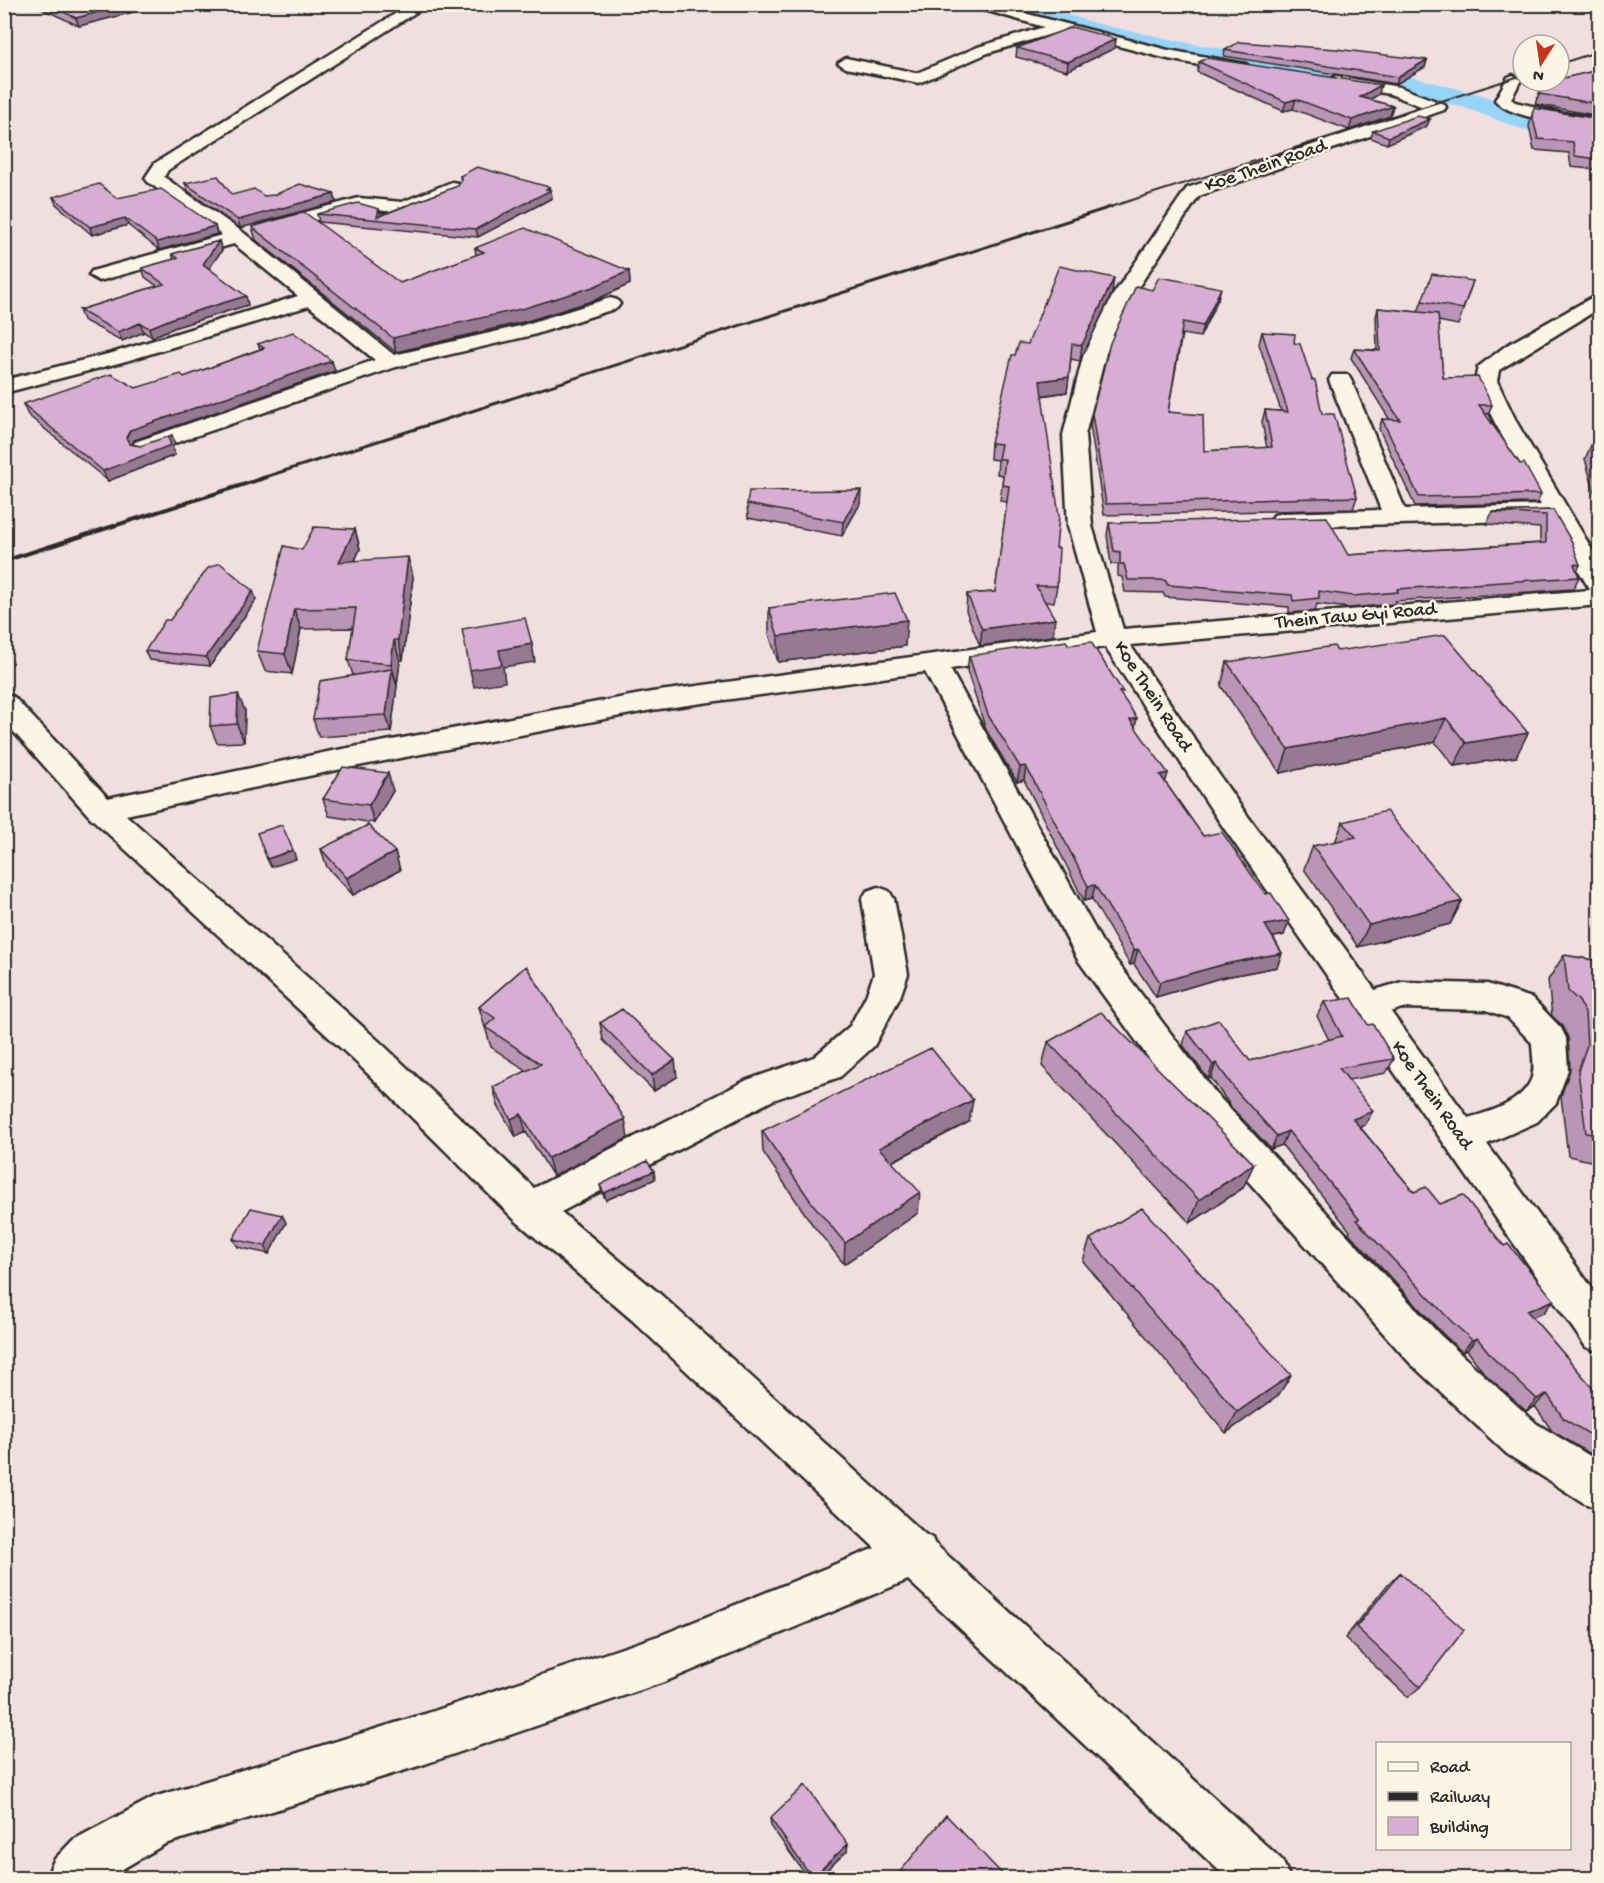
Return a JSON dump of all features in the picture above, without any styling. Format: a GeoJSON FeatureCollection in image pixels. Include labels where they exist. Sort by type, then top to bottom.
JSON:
{"type":"FeatureCollection","features":[{"type":"Feature","properties":{"kind":"street"},"geometry":{"type":"LineString","coordinates":[[390,362],[310,299],[237,237],[154,178],[161,167],[422,4]]}},
{"type":"Feature","properties":{"kind":"street"},"geometry":{"type":"LineString","coordinates":[[970,4],[1056,28],[1168,54],[1261,71]]}},
{"type":"Feature","properties":{"kind":"street"},"geometry":{"type":"LineString","coordinates":[[846,63],[919,78],[983,50],[1056,28]]}},
{"type":"Feature","properties":{"kind":"street","name":"Koe Thein Road"},"geometry":{"type":"LineString","coordinates":[[1321,79],[1394,90],[1438,107],[1193,192],[1123,295],[1095,353],[1074,435],[1112,638],[1228,811],[1599,1333]]}},
{"type":"Feature","properties":{"kind":"street"},"geometry":{"type":"LineString","coordinates":[[1511,84],[1503,100],[1509,105],[1562,118],[1599,123]]}},
{"type":"Feature","properties":{"kind":"street"},"geometry":{"type":"LineString","coordinates":[[99,275],[359,203],[404,208],[452,187]]}},
{"type":"Feature","properties":{"kind":"street"},"geometry":{"type":"LineString","coordinates":[[4,387],[119,357],[310,299]]}},
{"type":"Feature","properties":{"kind":"street"},"geometry":{"type":"LineString","coordinates":[[1599,299],[1514,349],[1489,367],[1486,381],[1506,423],[1599,586]]}},
{"type":"Feature","properties":{"kind":"street"},"geometry":{"type":"LineString","coordinates":[[143,447],[390,362],[526,331],[610,304]]}},
{"type":"Feature","properties":{"kind":"street"},"geometry":{"type":"LineString","coordinates":[[1340,380],[1396,516]]}},
{"type":"Feature","properties":{"kind":"street"},"geometry":{"type":"LineString","coordinates":[[1256,521],[1557,512]]}},
{"type":"Feature","properties":{"kind":"street","name":"Thein Taw Gyi Road"},"geometry":{"type":"LineString","coordinates":[[101,810],[332,761],[652,701],[1112,638],[1599,597]]}},
{"type":"Feature","properties":{"kind":"street"},"geometry":{"type":"LineString","coordinates":[[933,662],[1090,951],[1204,1106],[1425,1349],[1522,1439],[1599,1487]]}},
{"type":"Feature","properties":{"kind":"street"},"geometry":{"type":"LineString","coordinates":[[4,703],[101,810],[370,1054],[530,1209],[646,1307],[916,1554],[1264,1878]]}},
{"type":"Feature","properties":{"kind":"street"},"geometry":{"type":"LineString","coordinates":[[530,1209],[760,1090],[827,1067],[862,1036],[883,998],[891,974],[886,933],[878,899]]}},
{"type":"Feature","properties":{"kind":"street"},"geometry":{"type":"LineString","coordinates":[[1367,1006],[1402,995],[1487,997],[1520,1008],[1548,1038],[1550,1079],[1533,1107],[1490,1127],[1459,1136]]}},
{"type":"Feature","properties":{"kind":"street"},"geometry":{"type":"LineString","coordinates":[[72,1878],[91,1858],[154,1822],[425,1739],[664,1658],[916,1554]]}},
{"type":"Feature","properties":{"kind":"building"},"geometry":{"type":"Polygon","coordinates":[[[47,4],[128,4],[76,18],[47,4]]]}},
{"type":"Feature","properties":{"kind":"building"},"geometry":{"type":"Polygon","coordinates":[[[1072,27],[1116,39],[1068,62],[1017,48],[1072,27]]]}},
{"type":"Feature","properties":{"kind":"building"},"geometry":{"type":"Polygon","coordinates":[[[1239,42],[1336,49],[1427,60],[1398,77],[1225,50],[1239,42]]]}},
{"type":"Feature","properties":{"kind":"building"},"geometry":{"type":"Polygon","coordinates":[[[1207,58],[1381,85],[1360,97],[1393,106],[1352,120],[1296,99],[1286,102],[1199,62],[1207,58]]]}},
{"type":"Feature","properties":{"kind":"building"},"geometry":{"type":"Polygon","coordinates":[[[1599,70],[1599,104],[1539,94],[1571,93],[1571,76],[1599,70]]]}},
{"type":"Feature","properties":{"kind":"building"},"geometry":{"type":"Polygon","coordinates":[[[1534,108],[1599,118],[1599,159],[1575,156],[1573,142],[1538,139],[1532,115],[1534,108]]]}},
{"type":"Feature","properties":{"kind":"building"},"geometry":{"type":"Polygon","coordinates":[[[1417,116],[1430,119],[1389,137],[1373,131],[1417,116]]]}},
{"type":"Feature","properties":{"kind":"building"},"geometry":{"type":"Polygon","coordinates":[[[477,167],[549,187],[546,189],[551,190],[476,229],[317,214],[358,203],[379,209],[377,217],[458,186],[462,180],[460,176],[477,167]]]}},
{"type":"Feature","properties":{"kind":"building"},"geometry":{"type":"Polygon","coordinates":[[[218,176],[232,195],[254,189],[264,196],[274,195],[300,184],[334,194],[238,220],[185,183],[218,176]]]}},
{"type":"Feature","properties":{"kind":"building"},"geometry":{"type":"Polygon","coordinates":[[[99,184],[117,198],[161,189],[215,226],[157,242],[125,218],[90,227],[53,197],[99,184]]]}},
{"type":"Feature","properties":{"kind":"building"},"geometry":{"type":"Polygon","coordinates":[[[304,212],[400,283],[484,252],[475,248],[525,228],[629,271],[593,287],[525,308],[393,338],[252,227],[304,212]]]}},
{"type":"Feature","properties":{"kind":"building"},"geometry":{"type":"Polygon","coordinates":[[[219,241],[203,264],[246,296],[173,318],[149,328],[140,323],[118,332],[79,310],[164,284],[142,268],[178,258],[172,254],[219,241]]]}},
{"type":"Feature","properties":{"kind":"building"},"geometry":{"type":"Polygon","coordinates":[[[1059,266],[1114,278],[1082,345],[1072,344],[1069,377],[1040,381],[1059,516],[1056,548],[1059,548],[1057,586],[1036,586],[1055,619],[982,629],[967,594],[995,592],[1009,486],[1002,485],[1005,459],[998,459],[1001,444],[991,443],[1012,355],[1015,355],[1019,343],[1028,344],[1059,266]]]}},
{"type":"Feature","properties":{"kind":"building"},"geometry":{"type":"Polygon","coordinates":[[[1432,274],[1473,281],[1463,309],[1422,301],[1432,274]]]}},
{"type":"Feature","properties":{"kind":"building"},"geometry":{"type":"Polygon","coordinates":[[[1159,277],[1221,288],[1203,326],[1183,322],[1168,412],[1203,415],[1204,451],[1272,447],[1265,410],[1288,412],[1262,332],[1295,334],[1294,343],[1300,344],[1312,380],[1315,380],[1322,414],[1334,414],[1357,497],[1106,504],[1092,414],[1110,343],[1136,286],[1152,290],[1159,277]]]}},
{"type":"Feature","properties":{"kind":"building"},"geometry":{"type":"Polygon","coordinates":[[[1378,308],[1438,314],[1443,378],[1478,377],[1492,405],[1479,405],[1520,464],[1524,463],[1541,494],[1419,497],[1382,419],[1400,420],[1354,349],[1380,351],[1378,308]]]}},
{"type":"Feature","properties":{"kind":"building"},"geometry":{"type":"Polygon","coordinates":[[[293,332],[332,361],[130,430],[126,438],[130,444],[140,446],[172,435],[168,437],[171,445],[103,471],[23,404],[111,374],[136,388],[181,374],[184,377],[264,348],[258,344],[293,332]]]}},
{"type":"Feature","properties":{"kind":"building"},"geometry":{"type":"Polygon","coordinates":[[[1592,443],[1599,443],[1599,467],[1592,443]]]}},
{"type":"Feature","properties":{"kind":"building"},"geometry":{"type":"Polygon","coordinates":[[[861,490],[843,522],[747,504],[749,491],[861,490]]]}},
{"type":"Feature","properties":{"kind":"building"},"geometry":{"type":"Polygon","coordinates":[[[1553,510],[1572,542],[1580,565],[1574,564],[1579,577],[1397,589],[1398,592],[1353,596],[1319,591],[1319,598],[1293,601],[1292,595],[1168,585],[1165,580],[1128,580],[1124,564],[1120,564],[1120,552],[1114,551],[1109,523],[1327,517],[1348,555],[1546,543],[1546,515],[1492,512],[1553,510]]]}},
{"type":"Feature","properties":{"kind":"building"},"geometry":{"type":"Polygon","coordinates":[[[314,527],[355,529],[339,562],[408,557],[398,640],[394,640],[391,664],[348,660],[356,608],[294,609],[285,654],[257,651],[284,546],[302,550],[314,527]]]}},
{"type":"Feature","properties":{"kind":"building"},"geometry":{"type":"Polygon","coordinates":[[[220,563],[253,591],[206,657],[145,651],[165,620],[170,620],[208,568],[220,563]]]}},
{"type":"Feature","properties":{"kind":"building"},"geometry":{"type":"Polygon","coordinates":[[[895,593],[907,620],[778,636],[769,608],[895,593]]]}},
{"type":"Feature","properties":{"kind":"building"},"geometry":{"type":"Polygon","coordinates":[[[525,618],[532,644],[499,650],[502,665],[470,670],[462,629],[525,618]]]}},
{"type":"Feature","properties":{"kind":"building"},"geometry":{"type":"Polygon","coordinates":[[[1445,635],[1528,733],[1466,743],[1446,718],[1288,749],[1227,662],[1334,646],[1337,651],[1445,635]]]}},
{"type":"Feature","properties":{"kind":"building"},"geometry":{"type":"Polygon","coordinates":[[[1066,641],[1069,645],[1091,642],[1123,692],[1119,692],[1137,718],[1130,720],[1168,773],[1160,775],[1203,836],[1222,832],[1265,894],[1271,893],[1289,921],[1265,925],[1282,953],[1225,964],[1160,982],[1138,949],[1134,950],[1095,885],[1088,886],[1026,766],[1020,767],[988,715],[969,656],[1066,641]]]}},
{"type":"Feature","properties":{"kind":"building"},"geometry":{"type":"Polygon","coordinates":[[[392,669],[386,715],[313,719],[320,681],[392,669]]]}},
{"type":"Feature","properties":{"kind":"building"},"geometry":{"type":"Polygon","coordinates":[[[238,694],[237,724],[210,726],[211,698],[238,694]]]}},
{"type":"Feature","properties":{"kind":"building"},"geometry":{"type":"Polygon","coordinates":[[[343,767],[388,773],[369,805],[323,799],[343,767]]]}},
{"type":"Feature","properties":{"kind":"building"},"geometry":{"type":"Polygon","coordinates":[[[1386,811],[1462,901],[1369,925],[1313,846],[1356,837],[1343,822],[1386,811]]]}},
{"type":"Feature","properties":{"kind":"building"},"geometry":{"type":"Polygon","coordinates":[[[282,825],[293,850],[267,859],[257,833],[282,825]]]}},
{"type":"Feature","properties":{"kind":"building"},"geometry":{"type":"Polygon","coordinates":[[[368,825],[395,852],[347,878],[321,849],[368,825]]]}},
{"type":"Feature","properties":{"kind":"building"},"geometry":{"type":"Polygon","coordinates":[[[1564,955],[1599,961],[1599,1135],[1586,1133],[1578,1071],[1587,1045],[1585,1013],[1579,1001],[1568,991],[1564,955]]]}},
{"type":"Feature","properties":{"kind":"building"},"geometry":{"type":"Polygon","coordinates":[[[526,966],[625,1119],[548,1158],[521,1114],[511,1119],[493,1087],[541,1064],[485,1027],[495,1018],[479,1007],[526,966]]]}},
{"type":"Feature","properties":{"kind":"building"},"geometry":{"type":"Polygon","coordinates":[[[1352,998],[1368,1025],[1373,1024],[1394,1059],[1339,1068],[1373,1111],[1353,1119],[1414,1192],[1426,1187],[1440,1204],[1463,1195],[1504,1246],[1508,1244],[1554,1300],[1527,1311],[1592,1387],[1599,1385],[1599,1440],[1564,1419],[1547,1394],[1537,1399],[1495,1360],[1477,1338],[1472,1340],[1451,1321],[1356,1220],[1359,1219],[1288,1131],[1277,1136],[1237,1092],[1216,1063],[1213,1065],[1187,1031],[1219,1020],[1250,1061],[1342,1036],[1324,1002],[1352,998]]]}},
{"type":"Feature","properties":{"kind":"building"},"geometry":{"type":"Polygon","coordinates":[[[622,1009],[675,1060],[652,1075],[600,1023],[622,1009]]]}},
{"type":"Feature","properties":{"kind":"building"},"geometry":{"type":"Polygon","coordinates":[[[1101,1012],[1254,1164],[1199,1200],[1048,1042],[1101,1012]]]}},
{"type":"Feature","properties":{"kind":"building"},"geometry":{"type":"Polygon","coordinates":[[[931,1048],[973,1100],[879,1148],[920,1192],[845,1243],[812,1203],[762,1131],[931,1048]]]}},
{"type":"Feature","properties":{"kind":"building"},"geometry":{"type":"Polygon","coordinates":[[[647,1161],[654,1171],[604,1193],[600,1185],[647,1161]]]}},
{"type":"Feature","properties":{"kind":"building"},"geometry":{"type":"Polygon","coordinates":[[[251,1208],[282,1215],[265,1246],[233,1239],[251,1208]]]}},
{"type":"Feature","properties":{"kind":"building"},"geometry":{"type":"Polygon","coordinates":[[[1142,1208],[1291,1375],[1237,1412],[1090,1239],[1142,1208]]]}},
{"type":"Feature","properties":{"kind":"building"},"geometry":{"type":"Polygon","coordinates":[[[1400,1573],[1464,1630],[1420,1687],[1356,1627],[1400,1573]]]}},
{"type":"Feature","properties":{"kind":"building"},"geometry":{"type":"Polygon","coordinates":[[[805,1785],[848,1844],[812,1878],[770,1818],[805,1785]]]}},
{"type":"Feature","properties":{"kind":"building"},"geometry":{"type":"Polygon","coordinates":[[[946,1815],[1006,1878],[895,1878],[946,1815]]]}},
{"type":"Feature","properties":{"kind":"waterway"},"geometry":{"type":"LineString","coordinates":[[1001,4],[1098,32],[1194,52],[1417,87],[1475,102],[1535,124],[1595,136]]}},
{"type":"Feature","properties":{"kind":"railway"},"geometry":{"type":"LineString","coordinates":[[1571,60],[1600,51]]}},
{"type":"Feature","properties":{"kind":"railway"},"geometry":{"type":"LineString","coordinates":[[1107,208],[1511,79]]}},
{"type":"Feature","properties":{"kind":"railway"},"geometry":{"type":"LineString","coordinates":[[262,478],[1111,207]]}},
{"type":"Feature","properties":{"kind":"railway"},"geometry":{"type":"LineString","coordinates":[[4,561],[267,477]]}}]}
